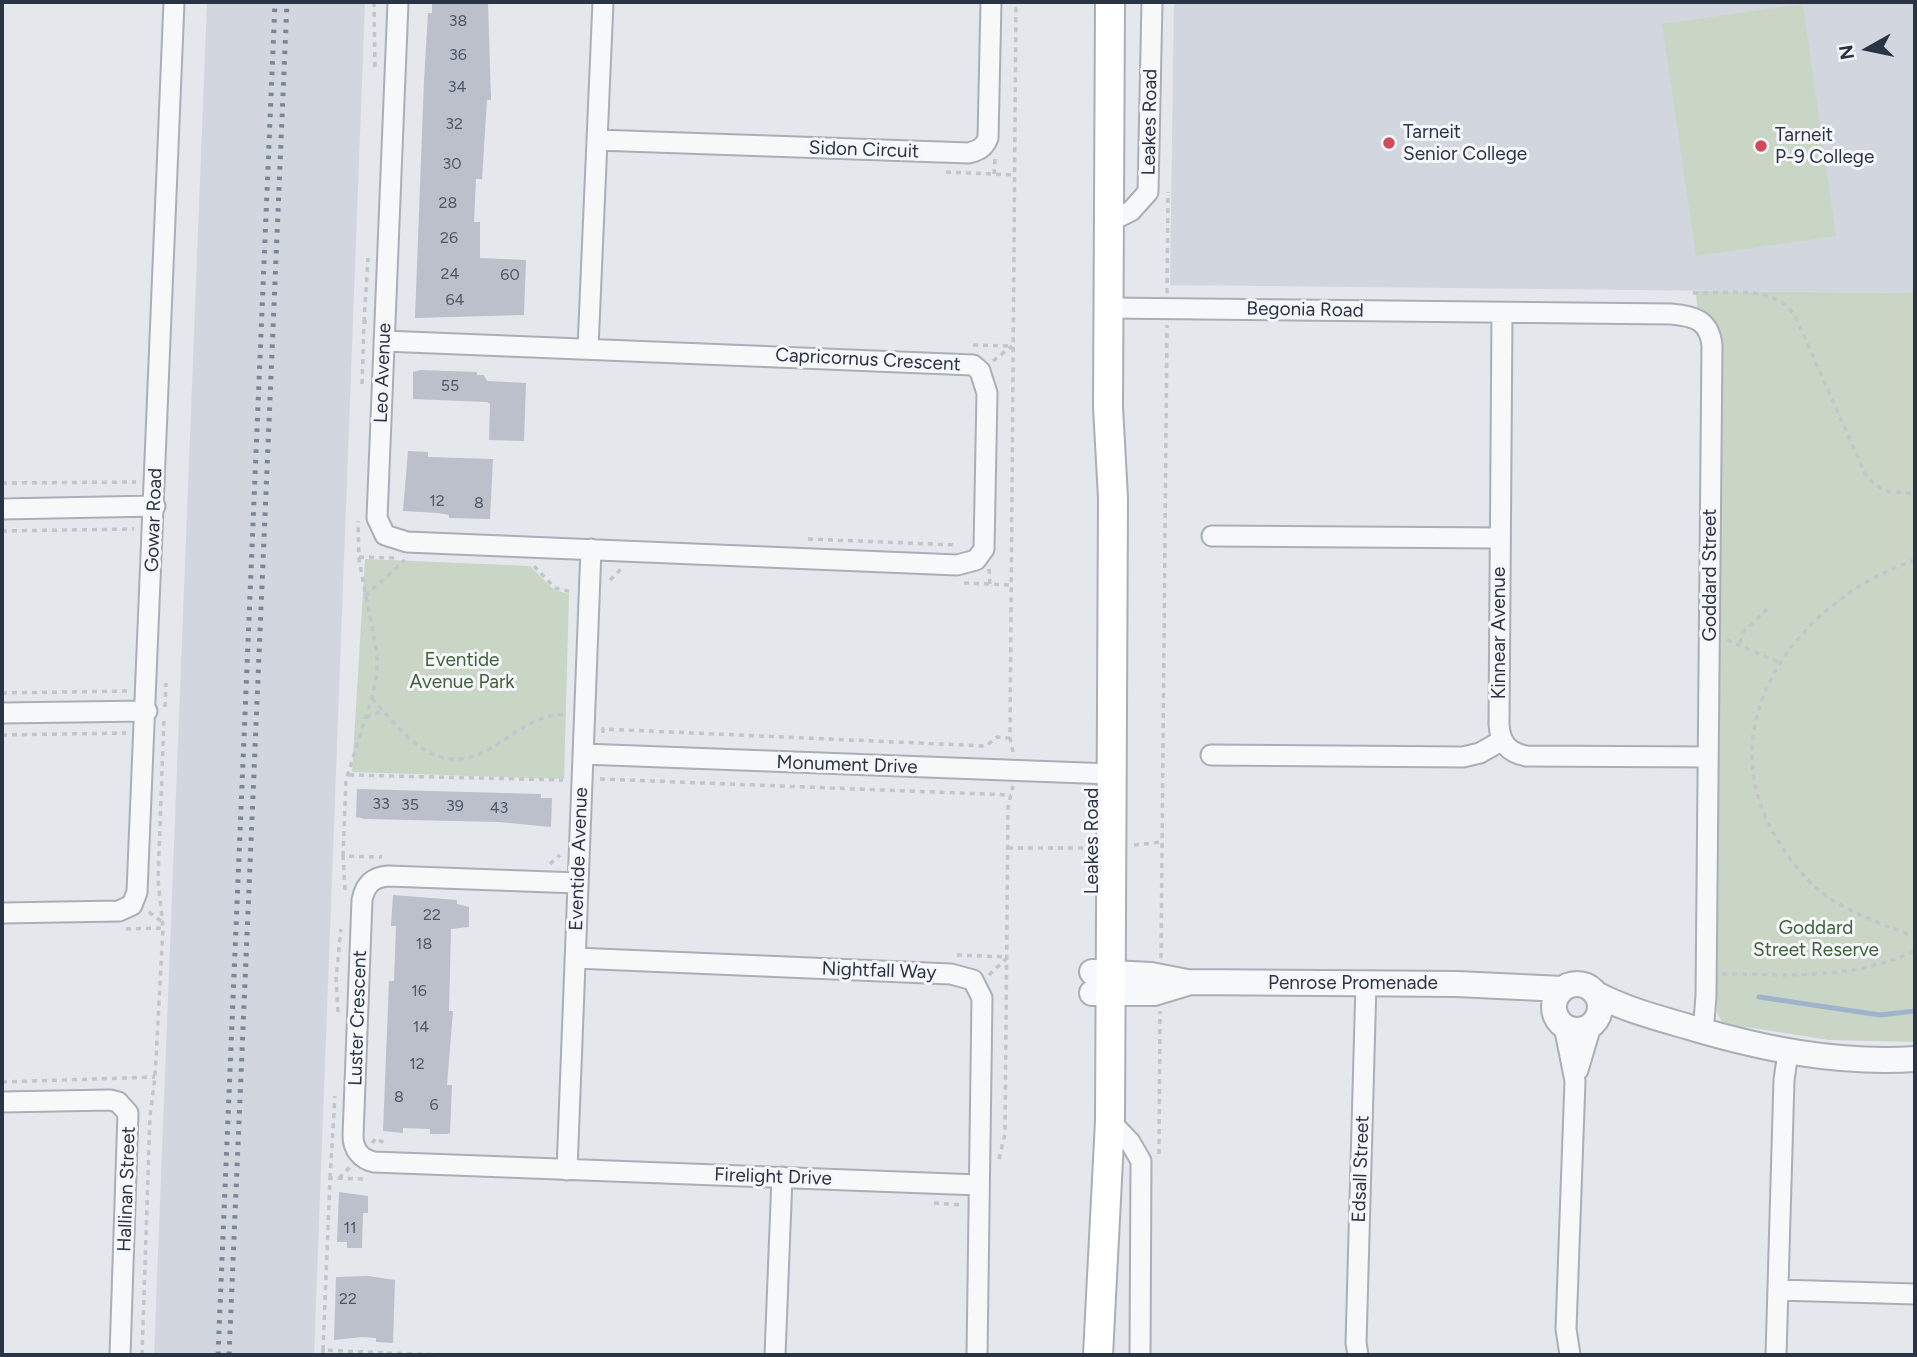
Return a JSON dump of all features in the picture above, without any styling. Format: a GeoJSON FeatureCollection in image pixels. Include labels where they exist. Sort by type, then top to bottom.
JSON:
{"type":"FeatureCollection","features":[{"type":"Feature","properties":{"kind":"main road","name":"Leakes Road"},"geometry":{"type":"LineString","coordinates":[[1100,1275],[1092,1178],[1101,983],[1101,774],[1113,498],[1108,407],[1110,2]]}},
{"type":"Feature","properties":{"kind":"main road","name":"Leakes Road"},"geometry":{"type":"LineString","coordinates":[[1098,1355],[1110,1121],[1101,983]]}},
{"type":"Feature","properties":{"kind":"street","name":"Gowar Road"},"geometry":{"type":"LineString","coordinates":[[2,913],[119,911],[132,905],[137,892],[153,697],[155,506],[174,2]]}},
{"type":"Feature","properties":{"kind":"street","name":"Leo Avenue"},"geometry":{"type":"LineString","coordinates":[[398,2],[377,518],[385,535],[405,550]]}},
{"type":"Feature","properties":{"kind":"street"},"geometry":{"type":"LineString","coordinates":[[588,348],[603,2]]}},
{"type":"Feature","properties":{"kind":"street","name":"Sidon Circuit"},"geometry":{"type":"LineString","coordinates":[[597,140],[969,153],[976,151],[985,145],[988,138],[991,2]]}},
{"type":"Feature","properties":{"kind":"street","name":"Leakes Road"},"geometry":{"type":"LineString","coordinates":[[1109,222],[1131,211],[1148,192],[1152,2]]}},
{"type":"Feature","properties":{"kind":"street","name":"Begonia Road"},"geometry":{"type":"LineString","coordinates":[[1108,308],[1502,313]]}},
{"type":"Feature","properties":{"kind":"street","name":"Kinnear Avenue"},"geometry":{"type":"LineString","coordinates":[[1501,741],[1502,313]]}},
{"type":"Feature","properties":{"kind":"street","name":"Goddard Street"},"geometry":{"type":"LineString","coordinates":[[1502,313],[1682,315],[1695,317],[1706,326],[1712,345],[1706,996],[1704,1021],[1699,1030]]}},
{"type":"Feature","properties":{"kind":"street","name":"Capricornus Crescent"},"geometry":{"type":"LineString","coordinates":[[385,332],[588,348],[973,365],[986,382],[985,542],[979,556],[968,564],[591,549]]}},
{"type":"Feature","properties":{"kind":"street"},"geometry":{"type":"LineString","coordinates":[[2,509],[155,506]]}},
{"type":"Feature","properties":{"kind":"street"},"geometry":{"type":"LineString","coordinates":[[1212,536],[1500,538]]}},
{"type":"Feature","properties":{"kind":"street"},"geometry":{"type":"LineString","coordinates":[[405,550],[591,549]]}},
{"type":"Feature","properties":{"kind":"street","name":"Eventide Avenue"},"geometry":{"type":"LineString","coordinates":[[567,1170],[575,958],[568,882],[592,779],[589,594],[591,549]]}},
{"type":"Feature","properties":{"kind":"street"},"geometry":{"type":"LineString","coordinates":[[2,713],[153,697]]}},
{"type":"Feature","properties":{"kind":"street"},"geometry":{"type":"LineString","coordinates":[[1211,755],[1463,757],[1480,753],[1501,741],[1511,750],[1526,755],[1708,757]]}},
{"type":"Feature","properties":{"kind":"street","name":"Monument Drive"},"geometry":{"type":"LineString","coordinates":[[593,755],[1101,774]]}},
{"type":"Feature","properties":{"kind":"street","name":"Luster Crescent"},"geometry":{"type":"LineString","coordinates":[[567,1170],[374,1161],[356,1150],[353,1136],[362,900],[369,883],[388,876],[568,882]]}},
{"type":"Feature","properties":{"kind":"street","name":"Nightfall Way"},"geometry":{"type":"LineString","coordinates":[[575,958],[968,976],[978,985],[982,998],[979,1185]]}},
{"type":"Feature","properties":{"kind":"street","name":"Penrose Promenade"},"geometry":{"type":"LineString","coordinates":[[1101,983],[1366,983],[1562,989]]}},
{"type":"Feature","properties":{"kind":"street","name":"Edsall Street"},"geometry":{"type":"LineString","coordinates":[[1358,1355],[1356,1343],[1366,983]]}},
{"type":"Feature","properties":{"kind":"street"},"geometry":{"type":"LineString","coordinates":[[1575,1081],[1556,998],[1562,989],[1582,983],[1598,995],[1653,1017],[1751,1046],[1845,1059],[1915,1059]]}},
{"type":"Feature","properties":{"kind":"street"},"geometry":{"type":"LineString","coordinates":[[1518,988],[1560,1020],[1578,1030],[1592,1025],[1653,1017]]}},
{"type":"Feature","properties":{"kind":"street"},"geometry":{"type":"LineString","coordinates":[[1570,1355],[1566,1329],[1575,1081],[1592,1025],[1601,1007],[1598,995]]}},
{"type":"Feature","properties":{"kind":"street"},"geometry":{"type":"LineString","coordinates":[[1776,1355],[1784,1080],[1788,1052]]}},
{"type":"Feature","properties":{"kind":"street","name":"Hallinan Street"},"geometry":{"type":"LineString","coordinates":[[2,1102],[110,1100],[118,1102],[128,1113],[120,1355]]}},
{"type":"Feature","properties":{"kind":"street"},"geometry":{"type":"LineString","coordinates":[[1110,1121],[1130,1142],[1141,1161],[1140,1355]]}},
{"type":"Feature","properties":{"kind":"street","name":"Firelight Drive"},"geometry":{"type":"LineString","coordinates":[[567,1170],[979,1185]]}},
{"type":"Feature","properties":{"kind":"street"},"geometry":{"type":"LineString","coordinates":[[775,1355],[782,1177]]}},
{"type":"Feature","properties":{"kind":"street"},"geometry":{"type":"LineString","coordinates":[[977,1355],[979,1185]]}},
{"type":"Feature","properties":{"kind":"street"},"geometry":{"type":"LineString","coordinates":[[1777,1290],[1915,1294]]}},
{"type":"Feature","properties":{"kind":"path"},"geometry":{"type":"LineString","coordinates":[[997,1168],[1005,1135],[1008,848],[1011,795],[1018,771],[1010,737],[1016,2]]}},
{"type":"Feature","properties":{"kind":"path"},"geometry":{"type":"LineString","coordinates":[[1159,1162],[1168,179]]}},
{"type":"Feature","properties":{"kind":"path"},"geometry":{"type":"LineString","coordinates":[[1693,293],[1770,294],[1784,302],[1796,318],[1867,478],[1885,491],[1915,494]]}},
{"type":"Feature","properties":{"kind":"path"},"geometry":{"type":"LineString","coordinates":[[362,388],[364,322],[385,332]]}},
{"type":"Feature","properties":{"kind":"path"},"geometry":{"type":"LineString","coordinates":[[2,483],[156,482]]}},
{"type":"Feature","properties":{"kind":"path"},"geometry":{"type":"LineString","coordinates":[[345,901],[343,856],[349,775],[372,698],[377,653],[364,597],[358,515]]}},
{"type":"Feature","properties":{"kind":"path"},"geometry":{"type":"LineString","coordinates":[[2,531],[136,529]]}},
{"type":"Feature","properties":{"kind":"path"},"geometry":{"type":"LineString","coordinates":[[364,597],[405,562],[405,550]]}},
{"type":"Feature","properties":{"kind":"path"},"geometry":{"type":"LineString","coordinates":[[359,557],[405,550],[418,559]]}},
{"type":"Feature","properties":{"kind":"path"},"geometry":{"type":"LineString","coordinates":[[1915,560],[1875,575],[1834,603],[1792,643],[1761,704],[1752,749],[1755,779],[1766,820],[1780,845],[1822,893],[1876,923],[1915,937]]}},
{"type":"Feature","properties":{"kind":"path"},"geometry":{"type":"LineString","coordinates":[[525,563],[531,564],[562,592],[589,594],[609,594],[610,578],[620,569],[633,570]]}},
{"type":"Feature","properties":{"kind":"path"},"geometry":{"type":"LineString","coordinates":[[963,583],[1011,585]]}},
{"type":"Feature","properties":{"kind":"path"},"geometry":{"type":"LineString","coordinates":[[1740,643],[1743,632],[1767,609]]}},
{"type":"Feature","properties":{"kind":"path"},"geometry":{"type":"LineString","coordinates":[[1710,640],[1724,639],[1740,643],[1780,663]]}},
{"type":"Feature","properties":{"kind":"path"},"geometry":{"type":"LineString","coordinates":[[142,1355],[150,1116],[155,1077],[163,928],[158,880],[153,697],[166,677]]}},
{"type":"Feature","properties":{"kind":"path"},"geometry":{"type":"LineString","coordinates":[[2,693],[153,697]]}},
{"type":"Feature","properties":{"kind":"path"},"geometry":{"type":"LineString","coordinates":[[372,698],[424,752],[464,758],[492,748],[539,718],[566,714]]}},
{"type":"Feature","properties":{"kind":"path"},"geometry":{"type":"LineString","coordinates":[[366,717],[383,711]]}},
{"type":"Feature","properties":{"kind":"path"},"geometry":{"type":"LineString","coordinates":[[601,793],[592,779],[593,755],[603,729],[604,716]]}},
{"type":"Feature","properties":{"kind":"path"},"geometry":{"type":"LineString","coordinates":[[603,729],[985,746],[997,737],[1010,737]]}},
{"type":"Feature","properties":{"kind":"path"},"geometry":{"type":"LineString","coordinates":[[2,735],[129,733]]}},
{"type":"Feature","properties":{"kind":"path"},"geometry":{"type":"LineString","coordinates":[[349,775],[563,782],[592,779],[1011,795]]}},
{"type":"Feature","properties":{"kind":"path"},"geometry":{"type":"LineString","coordinates":[[1008,848],[1132,848],[1136,842],[1162,842]]}},
{"type":"Feature","properties":{"kind":"path"},"geometry":{"type":"LineString","coordinates":[[560,843],[560,855],[568,882]]}},
{"type":"Feature","properties":{"kind":"path"},"geometry":{"type":"LineString","coordinates":[[537,863],[551,864],[560,855]]}},
{"type":"Feature","properties":{"kind":"path"},"geometry":{"type":"LineString","coordinates":[[343,856],[389,857]]}},
{"type":"Feature","properties":{"kind":"path"},"geometry":{"type":"LineString","coordinates":[[338,1015],[335,979],[343,920]]}},
{"type":"Feature","properties":{"kind":"path"},"geometry":{"type":"LineString","coordinates":[[1717,974],[1851,972],[1882,965],[1915,951]]}},
{"type":"Feature","properties":{"kind":"path"},"geometry":{"type":"LineString","coordinates":[[954,955],[1007,957]]}},
{"type":"Feature","properties":{"kind":"path"},"geometry":{"type":"LineString","coordinates":[[2,1082],[155,1077]]}},
{"type":"Feature","properties":{"kind":"path"},"geometry":{"type":"LineString","coordinates":[[335,1095],[323,1353],[450,1355]]}},
{"type":"Feature","properties":{"kind":"path"},"geometry":{"type":"LineString","coordinates":[[330,1178],[367,1179]]}},
{"type":"Feature","properties":{"kind":"path"},"geometry":{"type":"LineString","coordinates":[[921,1203],[961,1205]]}},
{"type":"Feature","properties":{"kind":"shaded area"},"geometry":{"type":"Polygon","coordinates":[[[207,2],[365,2],[314,1355],[154,1355],[207,2]]]}},
{"type":"Feature","properties":{"kind":"shaded area"},"geometry":{"type":"Polygon","coordinates":[[[1174,2],[1915,2],[1915,293],[1170,285],[1174,2]]]}},
{"type":"Feature","properties":{"kind":"green space"},"geometry":{"type":"Polygon","coordinates":[[[1803,4],[1836,236],[1696,256],[1662,24],[1803,4]]]}},
{"type":"Feature","properties":{"kind":"green space","name":"Goddard Street Reserve"},"geometry":{"type":"Polygon","coordinates":[[[1696,291],[1915,293],[1915,1042],[1828,1040],[1746,1027],[1738,1031],[1723,1024],[1717,1012],[1722,348],[1720,334],[1713,318],[1697,307],[1696,291]]]}},
{"type":"Feature","properties":{"kind":"green space","name":"Eventide Avenue Park"},"geometry":{"type":"Polygon","coordinates":[[[365,559],[530,566],[554,590],[569,594],[564,779],[352,772],[365,559]]]}},
{"type":"Feature","properties":{"kind":"building"},"geometry":{"type":"Polygon","coordinates":[[[432,2],[488,4],[491,100],[487,100],[482,179],[476,179],[474,222],[480,222],[480,258],[526,260],[524,315],[415,318],[424,81],[428,13],[432,13],[432,2]]]}},
{"type":"Feature","properties":{"kind":"building"},"geometry":{"type":"Polygon","coordinates":[[[413,372],[477,372],[477,375],[484,375],[487,381],[526,383],[524,441],[489,440],[490,404],[487,402],[413,399],[413,372]]]}},
{"type":"Feature","properties":{"kind":"building"},"geometry":{"type":"Polygon","coordinates":[[[408,451],[428,452],[428,457],[493,459],[490,519],[449,518],[449,515],[438,513],[403,511],[408,451]]]}},
{"type":"Feature","properties":{"kind":"building"},"geometry":{"type":"Polygon","coordinates":[[[357,789],[541,794],[541,798],[552,798],[551,827],[499,822],[365,819],[356,817],[357,789]]]}},
{"type":"Feature","properties":{"kind":"building"},"geometry":{"type":"Polygon","coordinates":[[[393,895],[457,900],[457,904],[469,907],[469,927],[451,929],[449,1011],[453,1011],[447,1085],[452,1085],[450,1133],[447,1134],[430,1134],[430,1129],[403,1128],[403,1133],[383,1131],[389,981],[394,981],[396,926],[391,926],[393,895]]]}},
{"type":"Feature","properties":{"kind":"building"},"geometry":{"type":"Polygon","coordinates":[[[339,1192],[368,1196],[368,1213],[363,1213],[362,1248],[347,1248],[347,1242],[337,1242],[339,1192]]]}},
{"type":"Feature","properties":{"kind":"building"},"geometry":{"type":"Polygon","coordinates":[[[368,1276],[395,1280],[393,1343],[376,1342],[376,1338],[362,1337],[334,1340],[336,1277],[368,1276]]]}},
{"type":"Feature","properties":{"kind":"waterway"},"geometry":{"type":"LineString","coordinates":[[1759,997],[1880,1015],[1915,1011]]}},
{"type":"Feature","properties":{"kind":"railway"},"geometry":{"type":"LineString","coordinates":[[218,1355],[275,2]]}},
{"type":"Feature","properties":{"kind":"railway"},"geometry":{"type":"LineString","coordinates":[[229,1355],[287,2]]}},
{"type":"Feature","properties":{"kind":"place","name":"Tarneit Senior College"},"geometry":{"type":"Point","coordinates":[1389,143]}},
{"type":"Feature","properties":{"kind":"place","name":"Tarneit P-9 College"},"geometry":{"type":"Point","coordinates":[1761,146]}}]}
